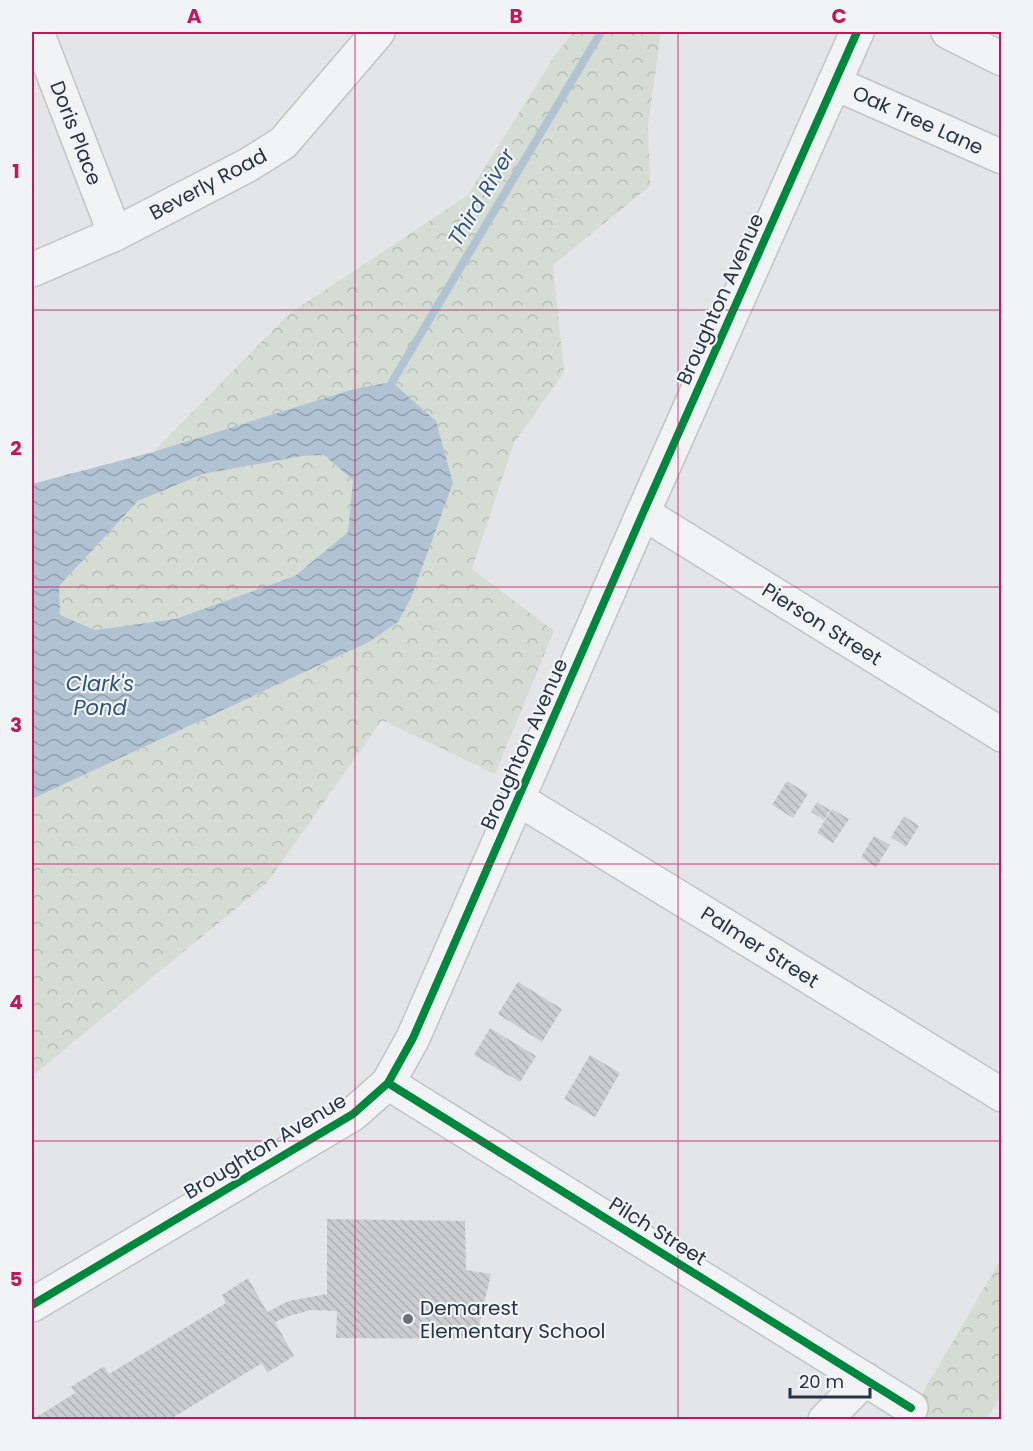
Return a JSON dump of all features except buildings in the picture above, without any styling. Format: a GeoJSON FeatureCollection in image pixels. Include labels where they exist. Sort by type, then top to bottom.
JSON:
{"type":"FeatureCollection","features":[{"type":"Feature","properties":{"kind":"street","name":"Doris Place"},"geometry":{"type":"LineString","coordinates":[[37,32],[115,234]]}},
{"type":"Feature","properties":{"kind":"street","name":"Beverly Road"},"geometry":{"type":"LineString","coordinates":[[32,270],[115,234],[248,165],[283,143],[378,32]]}},
{"type":"Feature","properties":{"kind":"street","name":"Broughton Avenue"},"geometry":{"type":"LineString","coordinates":[[32,1305],[353,1114],[388,1083],[413,1038],[857,32]]}},
{"type":"Feature","properties":{"kind":"street"},"geometry":{"type":"LineString","coordinates":[[948,32],[1002,59]]}},
{"type":"Feature","properties":{"kind":"street","name":"Oak Tree Lane"},"geometry":{"type":"LineString","coordinates":[[834,83],[1002,157]]}},
{"type":"Feature","properties":{"kind":"street","name":"Pierson Street"},"geometry":{"type":"LineString","coordinates":[[643,513],[1002,735]]}},
{"type":"Feature","properties":{"kind":"street","name":"Palmer Street"},"geometry":{"type":"LineString","coordinates":[[518,799],[1002,1095]]}},
{"type":"Feature","properties":{"kind":"street","name":"Pilch Street"},"geometry":{"type":"LineString","coordinates":[[388,1083],[911,1408]]}},
{"type":"Feature","properties":{"kind":"street"},"geometry":{"type":"LineString","coordinates":[[825,1419],[865,1379]]}},
{"type":"Feature","properties":{"kind":"green space"},"geometry":{"type":"Polygon","coordinates":[[[573,32],[661,32],[648,125],[650,186],[553,265],[564,372],[514,443],[472,569],[554,631],[495,774],[382,720],[266,884],[32,1076],[32,799],[369,642],[398,622],[411,598],[453,483],[392,382],[153,452],[289,314],[467,196],[554,57],[573,32]]]}},
{"type":"Feature","properties":{"kind":"green space"},"geometry":{"type":"Polygon","coordinates":[[[324,455],[353,480],[348,532],[295,576],[175,619],[94,630],[60,616],[59,586],[138,501],[203,474],[302,456],[324,455]]]}},
{"type":"Feature","properties":{"kind":"green space"},"geometry":{"type":"Polygon","coordinates":[[[1001,1259],[1001,1397],[986,1419],[907,1420],[1001,1259]]]}},
{"type":"Feature","properties":{"kind":"water","name":"Clark's Pond"},"geometry":{"type":"Polygon","coordinates":[[[392,382],[436,421],[453,483],[411,598],[398,622],[369,642],[32,799],[32,484],[153,452],[354,389],[392,382]],[[324,455],[302,456],[203,474],[138,501],[59,586],[60,615],[95,630],[175,619],[295,576],[348,532],[353,480],[324,455]]]}},
{"type":"Feature","properties":{"kind":"waterway","name":"Third River"},"geometry":{"type":"LineString","coordinates":[[392,382],[601,32]]}},
{"type":"Feature","properties":{"kind":"cycle path"},"geometry":{"type":"LineString","coordinates":[[32,1305],[353,1114],[388,1083],[413,1038],[857,32]]}},
{"type":"Feature","properties":{"kind":"cycle path"},"geometry":{"type":"LineString","coordinates":[[388,1083],[911,1408]]}},
{"type":"Feature","properties":{"kind":"place","name":"Demarest Elementary School"},"geometry":{"type":"Point","coordinates":[408,1319]}}]}
